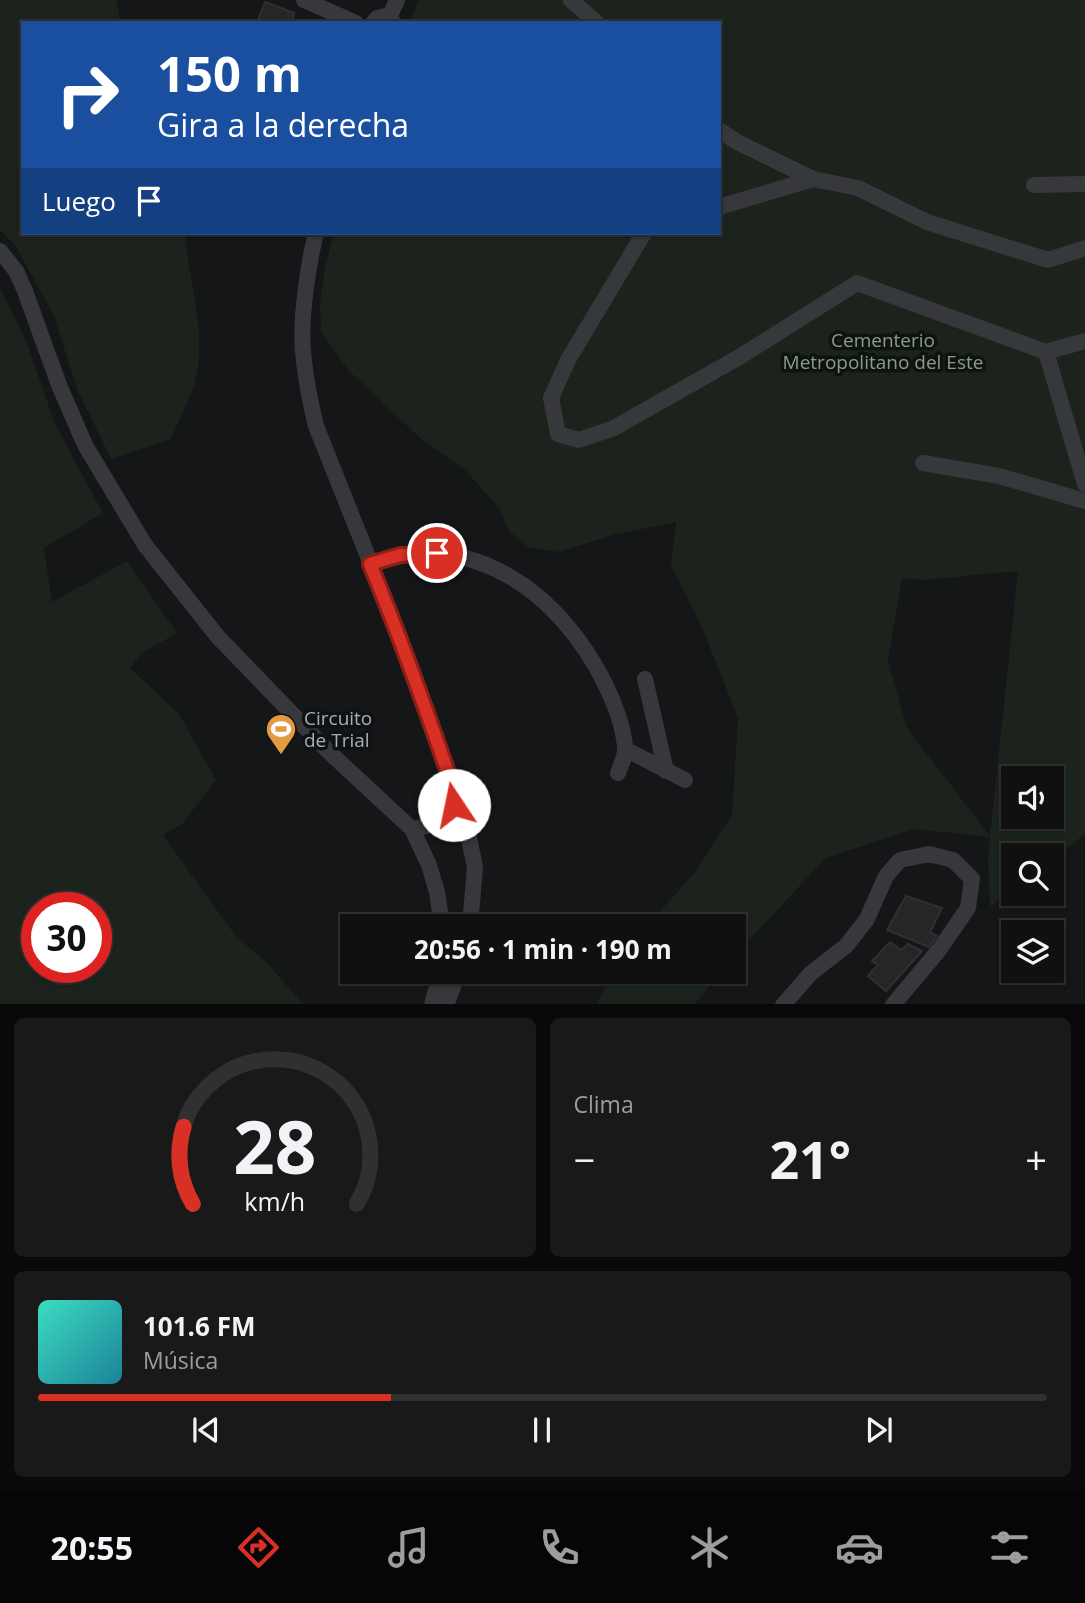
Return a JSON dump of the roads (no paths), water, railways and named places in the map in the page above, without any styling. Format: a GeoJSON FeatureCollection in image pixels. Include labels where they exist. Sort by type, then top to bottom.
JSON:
{"type":"FeatureCollection","features":[{"type":"Feature","properties":{"kind":"street"},"geometry":{"type":"LineString","coordinates":[[304,0],[349,21]]}},
{"type":"Feature","properties":{"kind":"street"},"geometry":{"type":"LineString","coordinates":[[385,21],[397,0]]}},
{"type":"Feature","properties":{"kind":"street"},"geometry":{"type":"LineString","coordinates":[[571,0],[595,21]]}},
{"type":"Feature","properties":{"kind":"street"},"geometry":{"type":"LineString","coordinates":[[721,131],[737,142],[813,179],[858,188],[927,222],[1048,260],[1085,248]]}},
{"type":"Feature","properties":{"kind":"street"},"geometry":{"type":"LineString","coordinates":[[721,206],[813,179]]}},
{"type":"Feature","properties":{"kind":"street"},"geometry":{"type":"LineString","coordinates":[[1034,185],[1085,184]]}},
{"type":"Feature","properties":{"kind":"street"},"geometry":{"type":"LineString","coordinates":[[316,235],[310,257],[302,348],[308,392],[316,426],[396,627],[472,844],[475,867],[471,914]]}},
{"type":"Feature","properties":{"kind":"street"},"geometry":{"type":"LineString","coordinates":[[643,235],[568,360],[551,398],[558,434],[579,440],[614,428],[741,356],[857,283],[1046,352],[1085,341]]}},
{"type":"Feature","properties":{"kind":"street"},"geometry":{"type":"LineString","coordinates":[[0,251],[16,271],[25,291],[59,385],[85,445],[119,505],[158,564],[218,637],[330,753],[412,829],[429,864],[440,914]]}},
{"type":"Feature","properties":{"kind":"street"},"geometry":{"type":"LineString","coordinates":[[1046,352],[1085,484]]}},
{"type":"Feature","properties":{"kind":"street"},"geometry":{"type":"LineString","coordinates":[[923,463],[999,476],[1085,500]]}},
{"type":"Feature","properties":{"kind":"street"},"geometry":{"type":"LineString","coordinates":[[370,564],[400,555],[437,553],[473,560],[507,575],[544,600],[574,631],[594,663],[615,708],[625,749],[618,772]]}},
{"type":"Feature","properties":{"kind":"street"},"geometry":{"type":"LineString","coordinates":[[645,679],[666,771]]}},
{"type":"Feature","properties":{"kind":"street"},"geometry":{"type":"LineString","coordinates":[[625,749],[685,780]]}},
{"type":"Feature","properties":{"kind":"street"},"geometry":{"type":"LineString","coordinates":[[412,829],[437,821],[449,812],[457,799]]}},
{"type":"Feature","properties":{"kind":"street"},"geometry":{"type":"LineString","coordinates":[[783,1004],[811,973],[853,937],[867,919],[886,876],[900,860],[929,854],[953,860],[971,879],[968,908],[939,950],[893,1004]]}},
{"type":"Feature","properties":{"kind":"street"},"geometry":{"type":"LineString","coordinates":[[432,1004],[437,984]]}},
{"type":"Feature","properties":{"kind":"street"},"geometry":{"type":"LineString","coordinates":[[446,1004],[454,984]]}},
{"type":"Feature","properties":{"kind":"place","name":"Circuito de Trial"},"geometry":{"type":"Point","coordinates":[281,756]}},
{"type":"Feature","properties":{"kind":"park label","name":"Cementerio Metropolitano del Este"},"geometry":{"type":"Point","coordinates":[883,351]}}]}
